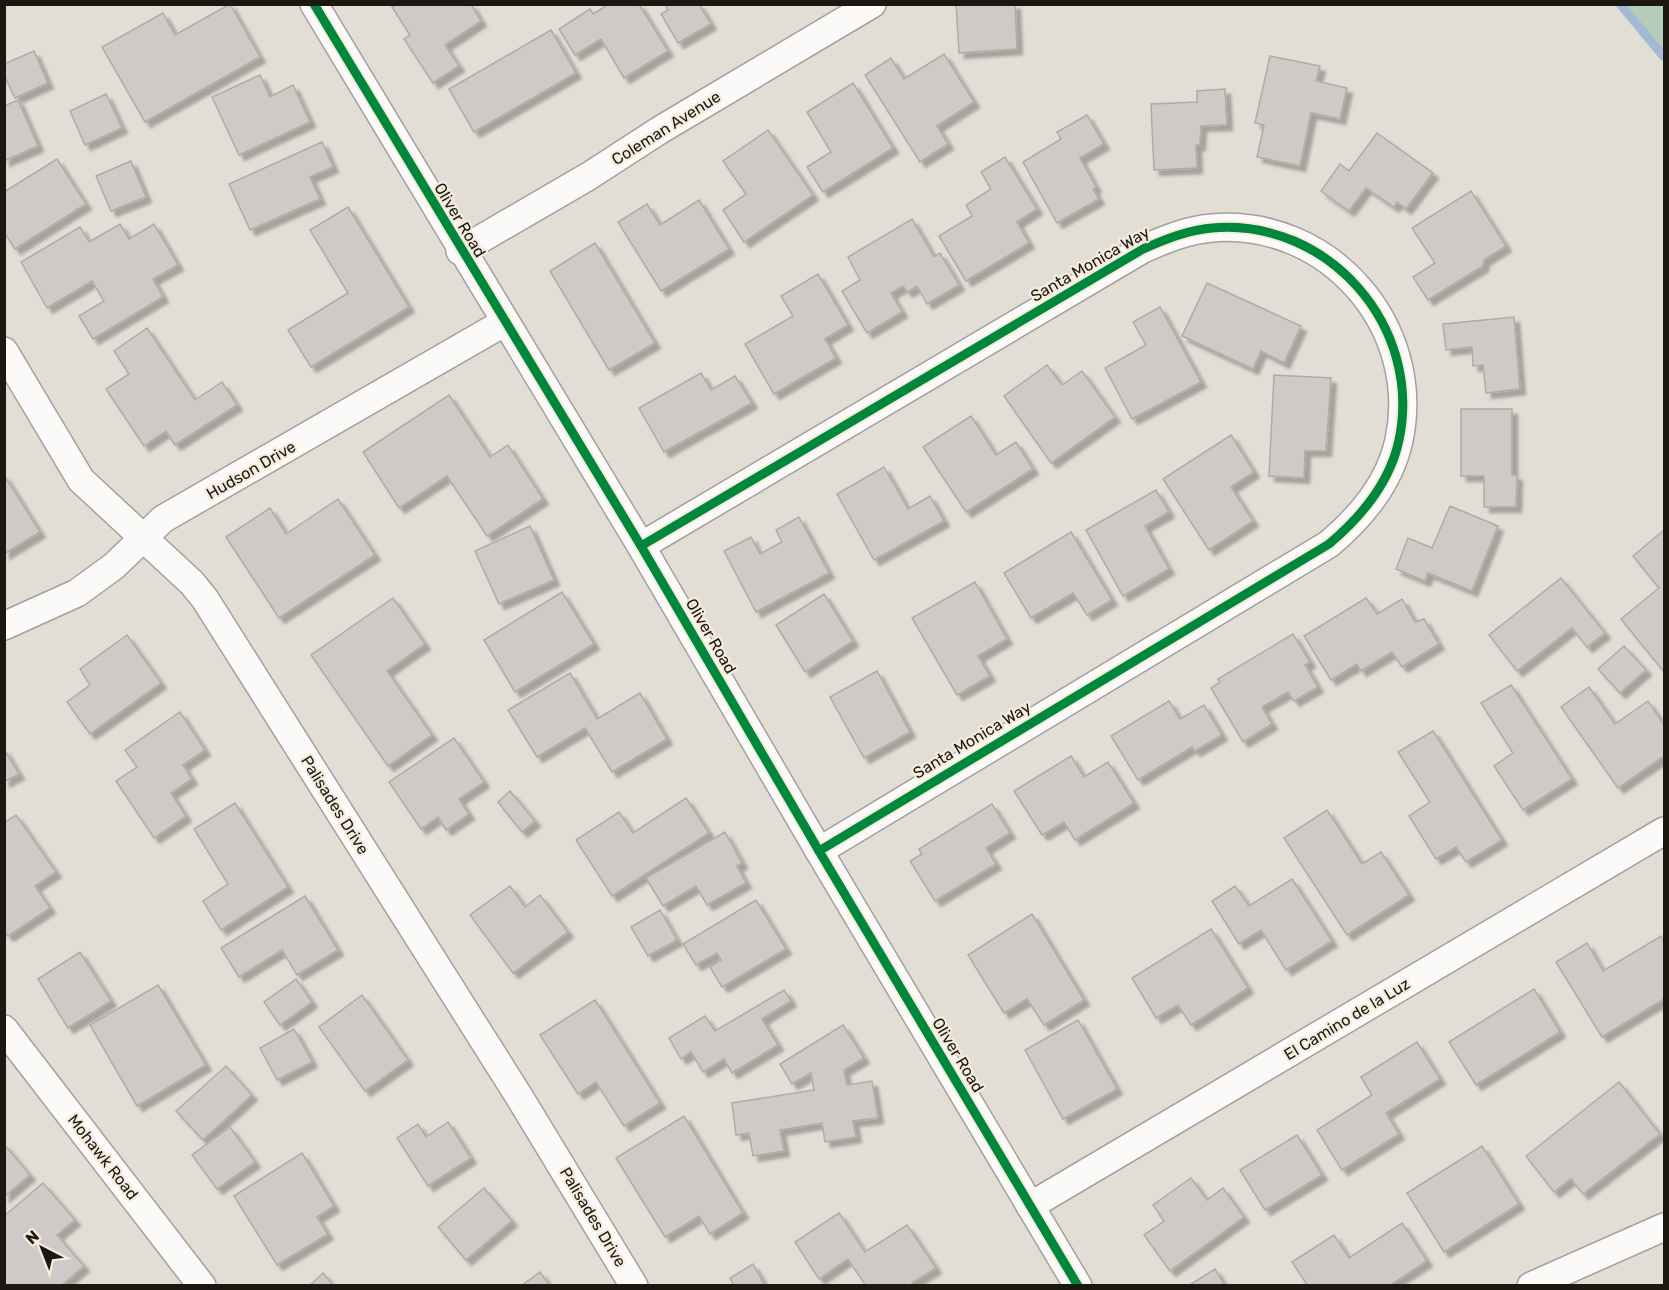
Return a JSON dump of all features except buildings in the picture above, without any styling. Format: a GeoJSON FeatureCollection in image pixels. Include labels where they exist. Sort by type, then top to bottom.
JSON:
{"type":"FeatureCollection","features":[{"type":"Feature","properties":{"kind":"street","name":"Oliver Road"},"geometry":{"type":"LineString","coordinates":[[314,4],[460,251],[641,546],[819,851],[1078,1286]]}},
{"type":"Feature","properties":{"kind":"street","name":"Coleman Avenue"},"geometry":{"type":"LineString","coordinates":[[460,251],[580,182],[660,130],[872,4]]}},
{"type":"Feature","properties":{"kind":"street","name":"Santa Monica Way"},"geometry":{"type":"LineString","coordinates":[[641,546],[1143,249],[1176,235],[1212,228],[1249,228],[1284,236],[1317,252],[1347,274],[1371,301],[1389,332],[1400,367],[1403,404],[1399,440],[1394,458],[1378,490],[1357,520],[1329,544],[819,851]]}},
{"type":"Feature","properties":{"kind":"street","name":"Hudson Drive"},"geometry":{"type":"LineString","coordinates":[[4,626],[94,582],[163,519],[505,322]]}},
{"type":"Feature","properties":{"kind":"street","name":"Palisades Drive"},"geometry":{"type":"LineString","coordinates":[[4,351],[81,480],[142,540],[192,583],[205,599],[520,1098],[634,1286]]}},
{"type":"Feature","properties":{"kind":"street","name":"El Camino de la Luz"},"geometry":{"type":"LineString","coordinates":[[1030,1206],[1665,831]]}},
{"type":"Feature","properties":{"kind":"street","name":"Mohawk Road"},"geometry":{"type":"LineString","coordinates":[[4,1029],[202,1286]]}},
{"type":"Feature","properties":{"kind":"street"},"geometry":{"type":"LineString","coordinates":[[1531,1286],[1665,1227]]}},
{"type":"Feature","properties":{"kind":"green space"},"geometry":{"type":"Polygon","coordinates":[[[1620,5],[1664,5],[1664,57],[1620,5]]]}},
{"type":"Feature","properties":{"kind":"waterway"},"geometry":{"type":"LineString","coordinates":[[1620,4],[1664,57]]}},
{"type":"Feature","properties":{"kind":"cycle path"},"geometry":{"type":"LineString","coordinates":[[314,4],[641,546],[819,851],[1078,1286]]}},
{"type":"Feature","properties":{"kind":"cycle path"},"geometry":{"type":"LineString","coordinates":[[641,546],[1143,249],[1169,238],[1212,228],[1255,230],[1294,241],[1329,261],[1358,288],[1381,321],[1396,358],[1403,398],[1399,440],[1389,471],[1373,498],[1341,534],[1329,544],[819,851]]}}]}
